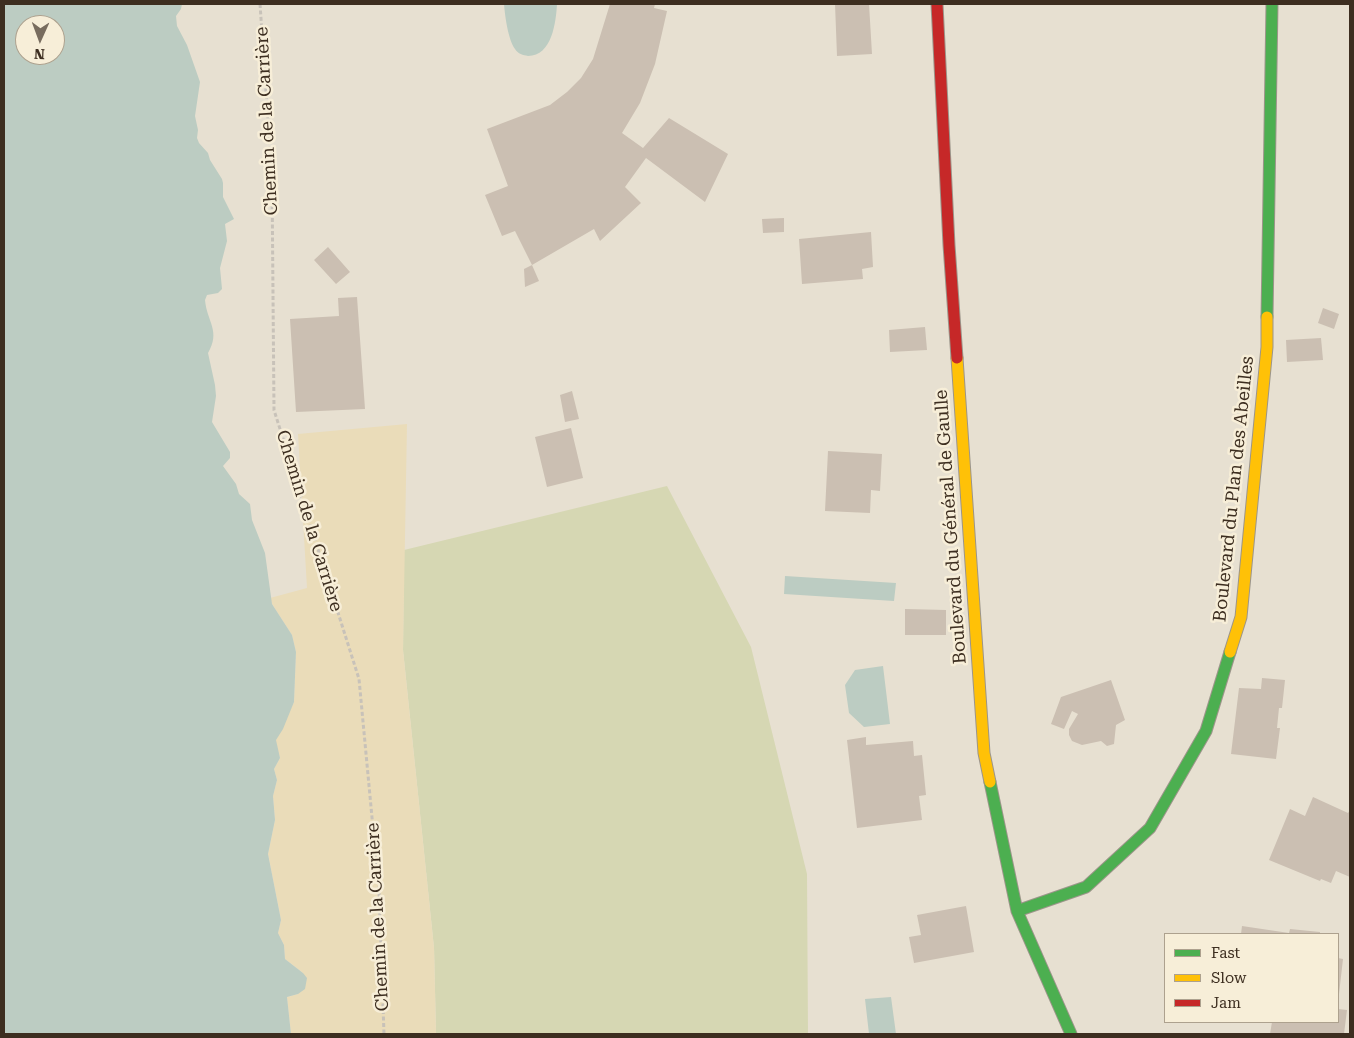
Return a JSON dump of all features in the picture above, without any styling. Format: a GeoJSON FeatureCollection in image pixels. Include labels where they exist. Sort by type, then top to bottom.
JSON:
{"type":"FeatureCollection","features":[{"type":"Feature","properties":{"kind":"street","name":"Boulevard du Général de Gaulle"},"geometry":{"type":"LineString","coordinates":[[937,4],[949,244],[984,753],[1017,911],[1071,1034]]}},
{"type":"Feature","properties":{"kind":"street","name":"Boulevard du Plan des Abeilles"},"geometry":{"type":"LineString","coordinates":[[1017,911],[1086,887],[1150,828],[1206,731],[1240,617],[1267,347],[1272,4]]}},
{"type":"Feature","properties":{"kind":"path","name":"Chemin de la Carrière"},"geometry":{"type":"LineString","coordinates":[[260,4],[272,179],[274,410],[359,679],[379,892],[384,1034]]}},
{"type":"Feature","properties":{"kind":"green space"},"geometry":{"type":"Polygon","coordinates":[[[667,486],[751,647],[807,874],[808,1034],[436,1034],[434,948],[403,650],[404,550],[667,486]]]}},
{"type":"Feature","properties":{"kind":"sand"},"geometry":{"type":"Polygon","coordinates":[[[407,424],[403,650],[434,948],[436,1034],[291,1034],[287,997],[298,994],[303,973],[285,959],[284,945],[278,933],[281,920],[268,854],[275,820],[273,796],[277,780],[274,769],[280,758],[275,740],[294,702],[296,652],[292,635],[270,598],[307,588],[298,434],[407,424]]]}},
{"type":"Feature","properties":{"kind":"shaded area"},"geometry":{"type":"Polygon","coordinates":[[[4,4],[182,4],[176,16],[177,26],[187,45],[200,82],[195,116],[198,130],[197,138],[208,153],[210,160],[222,179],[223,197],[234,219],[225,224],[227,241],[220,268],[222,289],[218,293],[207,295],[205,300],[213,332],[212,345],[208,353],[216,396],[212,422],[230,452],[230,458],[223,466],[236,484],[239,494],[250,504],[252,520],[265,553],[272,604],[292,635],[296,652],[294,702],[283,729],[276,740],[280,758],[274,769],[277,780],[273,796],[275,820],[268,854],[281,920],[278,933],[284,945],[285,959],[307,978],[305,989],[298,994],[287,997],[291,1034],[4,1034],[4,4]]]}},
{"type":"Feature","properties":{"kind":"shaded area"},"geometry":{"type":"Polygon","coordinates":[[[504,4],[557,4],[554,28],[543,50],[536,55],[528,56],[516,51],[509,34],[504,4]]]}},
{"type":"Feature","properties":{"kind":"shaded area"},"geometry":{"type":"Polygon","coordinates":[[[785,576],[896,583],[894,601],[784,594],[785,576]]]}},
{"type":"Feature","properties":{"kind":"shaded area"},"geometry":{"type":"Polygon","coordinates":[[[883,666],[890,724],[864,727],[849,713],[845,685],[855,670],[883,666]]]}},
{"type":"Feature","properties":{"kind":"shaded area"},"geometry":{"type":"Polygon","coordinates":[[[891,997],[896,1034],[869,1034],[865,999],[891,997]]]}},
{"type":"Feature","properties":{"kind":"building"},"geometry":{"type":"Polygon","coordinates":[[[610,4],[655,4],[654,8],[667,11],[655,64],[640,103],[622,133],[643,148],[669,118],[728,154],[705,202],[646,158],[625,187],[641,203],[600,241],[594,229],[532,265],[515,231],[502,236],[485,195],[508,186],[487,129],[550,105],[581,78],[593,59],[610,4]]]}},
{"type":"Feature","properties":{"kind":"building"},"geometry":{"type":"Polygon","coordinates":[[[835,4],[869,4],[872,54],[837,56],[835,4]]]}},
{"type":"Feature","properties":{"kind":"building"},"geometry":{"type":"Polygon","coordinates":[[[784,218],[784,232],[763,233],[762,219],[784,218]]]}},
{"type":"Feature","properties":{"kind":"building"},"geometry":{"type":"Polygon","coordinates":[[[871,232],[873,267],[862,269],[863,279],[802,284],[799,239],[871,232]]]}},
{"type":"Feature","properties":{"kind":"building"},"geometry":{"type":"Polygon","coordinates":[[[328,247],[350,272],[336,284],[314,260],[328,247]]]}},
{"type":"Feature","properties":{"kind":"building"},"geometry":{"type":"Polygon","coordinates":[[[532,265],[539,281],[525,287],[524,269],[532,265]]]}},
{"type":"Feature","properties":{"kind":"building"},"geometry":{"type":"Polygon","coordinates":[[[357,297],[365,409],[296,412],[290,319],[339,316],[338,298],[357,297]]]}},
{"type":"Feature","properties":{"kind":"building"},"geometry":{"type":"Polygon","coordinates":[[[1323,308],[1339,314],[1334,329],[1318,323],[1323,308]]]}},
{"type":"Feature","properties":{"kind":"building"},"geometry":{"type":"Polygon","coordinates":[[[925,327],[927,350],[890,352],[889,330],[925,327]]]}},
{"type":"Feature","properties":{"kind":"building"},"geometry":{"type":"Polygon","coordinates":[[[1321,338],[1323,360],[1287,362],[1286,340],[1321,338]]]}},
{"type":"Feature","properties":{"kind":"building"},"geometry":{"type":"Polygon","coordinates":[[[572,391],[579,419],[565,422],[560,395],[572,391]]]}},
{"type":"Feature","properties":{"kind":"building"},"geometry":{"type":"Polygon","coordinates":[[[571,428],[583,478],[547,487],[535,437],[571,428]]]}},
{"type":"Feature","properties":{"kind":"building"},"geometry":{"type":"Polygon","coordinates":[[[828,451],[882,454],[880,491],[871,490],[870,513],[825,511],[828,451]]]}},
{"type":"Feature","properties":{"kind":"building"},"geometry":{"type":"Polygon","coordinates":[[[905,609],[946,610],[946,635],[905,635],[905,609]]]}},
{"type":"Feature","properties":{"kind":"building"},"geometry":{"type":"Polygon","coordinates":[[[1262,678],[1285,680],[1282,708],[1279,708],[1277,728],[1280,728],[1276,759],[1231,754],[1239,688],[1261,689],[1262,678]]]}},
{"type":"Feature","properties":{"kind":"building"},"geometry":{"type":"Polygon","coordinates":[[[1111,680],[1125,720],[1116,725],[1114,744],[1107,746],[1101,741],[1082,745],[1072,741],[1069,729],[1078,714],[1072,711],[1064,729],[1051,724],[1061,697],[1111,680]]]}},
{"type":"Feature","properties":{"kind":"building"},"geometry":{"type":"Polygon","coordinates":[[[866,737],[866,745],[913,741],[914,756],[922,755],[926,795],[919,796],[922,820],[857,828],[847,740],[866,737]]]}},
{"type":"Feature","properties":{"kind":"building"},"geometry":{"type":"Polygon","coordinates":[[[1313,797],[1348,813],[1350,810],[1350,877],[1336,871],[1331,883],[1321,879],[1320,881],[1269,860],[1290,809],[1305,816],[1313,797]]]}},
{"type":"Feature","properties":{"kind":"building"},"geometry":{"type":"Polygon","coordinates":[[[966,906],[974,952],[914,963],[909,937],[921,935],[917,915],[966,906]]]}},
{"type":"Feature","properties":{"kind":"building"},"geometry":{"type":"Polygon","coordinates":[[[1242,926],[1289,933],[1241,933],[1242,926]]]}},
{"type":"Feature","properties":{"kind":"building"},"geometry":{"type":"Polygon","coordinates":[[[1290,929],[1320,933],[1289,933],[1290,929]]]}},
{"type":"Feature","properties":{"kind":"building"},"geometry":{"type":"Polygon","coordinates":[[[1339,958],[1343,959],[1339,994],[1339,958]]]}},
{"type":"Feature","properties":{"kind":"building"},"geometry":{"type":"Polygon","coordinates":[[[1339,1009],[1347,1010],[1344,1034],[1270,1034],[1272,1023],[1339,1023],[1339,1009]]]}},
{"type":"Feature","properties":{"kind":"traffic: fast"},"geometry":{"type":"LineString","coordinates":[[1267,317],[1272,4]]}},
{"type":"Feature","properties":{"kind":"traffic: fast"},"geometry":{"type":"LineString","coordinates":[[1017,911],[1086,887],[1150,828],[1206,731],[1230,652]]}},
{"type":"Feature","properties":{"kind":"traffic: fast"},"geometry":{"type":"LineString","coordinates":[[990,782],[1017,911],[1071,1034]]}},
{"type":"Feature","properties":{"kind":"traffic: slow"},"geometry":{"type":"LineString","coordinates":[[1230,652],[1241,617],[1267,347],[1267,317]]}},
{"type":"Feature","properties":{"kind":"traffic: slow"},"geometry":{"type":"LineString","coordinates":[[957,358],[984,753],[990,782]]}},
{"type":"Feature","properties":{"kind":"traffic: jam"},"geometry":{"type":"LineString","coordinates":[[937,4],[949,245],[957,358]]}}]}
